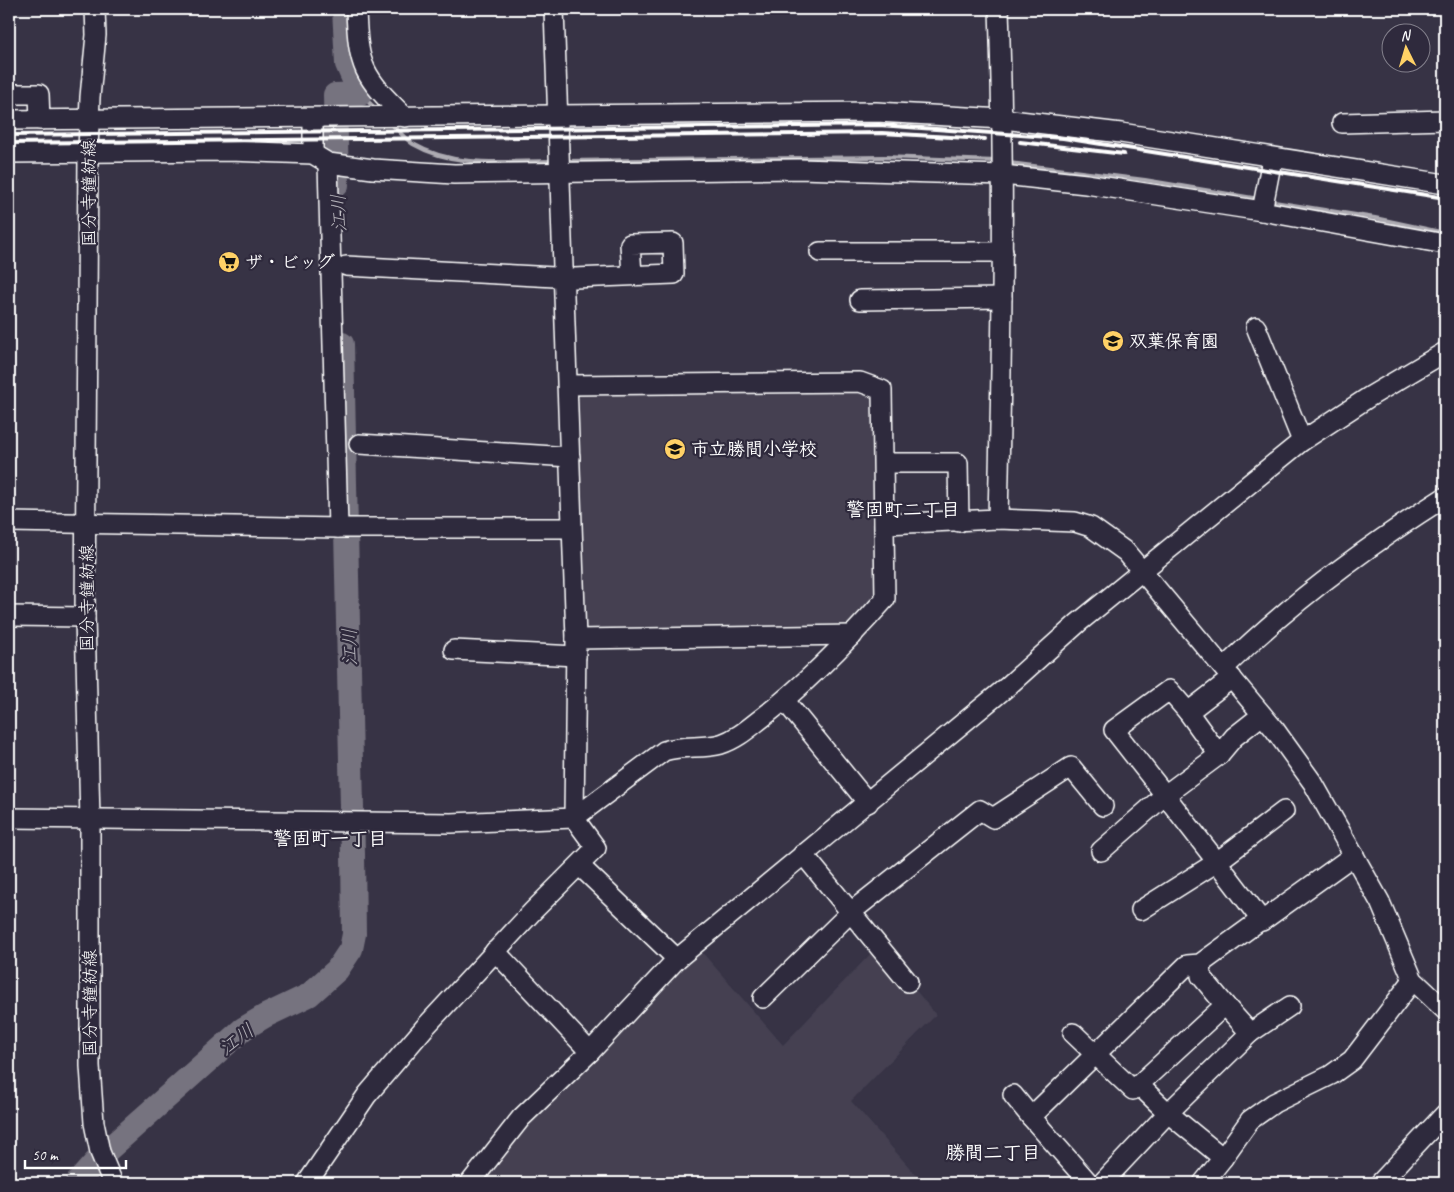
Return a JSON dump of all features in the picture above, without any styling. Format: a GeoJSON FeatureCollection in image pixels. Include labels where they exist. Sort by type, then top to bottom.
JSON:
{"type":"FeatureCollection","features":[{"type":"Feature","properties":{"kind":"street","name":"国分寺鐘紡線"},"geometry":{"type":"LineString","coordinates":[[95,9],[96,35],[90,97],[88,152],[88,523],[86,617],[90,820],[91,1076],[94,1123],[110,1182]]}},
{"type":"Feature","properties":{"kind":"street"},"geometry":{"type":"LineString","coordinates":[[356,9],[357,47],[363,68],[377,89],[405,117]]}},
{"type":"Feature","properties":{"kind":"street"},"geometry":{"type":"LineString","coordinates":[[307,1183],[367,1095],[495,952],[596,848],[574,818],[576,648],[554,9]]}},
{"type":"Feature","properties":{"kind":"street"},"geometry":{"type":"LineString","coordinates":[[998,519],[1003,252],[1003,119],[999,9]]}},
{"type":"Feature","properties":{"kind":"street"},"geometry":{"type":"LineString","coordinates":[[9,94],[39,94],[40,120]]}},
{"type":"Feature","properties":{"kind":"street"},"geometry":{"type":"LineString","coordinates":[[9,120],[876,112],[1003,119],[1120,133],[1272,159],[1445,184]]}},
{"type":"Feature","properties":{"kind":"street"},"geometry":{"type":"LineString","coordinates":[[313,118],[320,158],[338,528]]}},
{"type":"Feature","properties":{"kind":"street"},"geometry":{"type":"LineString","coordinates":[[1342,123],[1445,120]]}},
{"type":"Feature","properties":{"kind":"street"},"geometry":{"type":"LineString","coordinates":[[9,153],[88,152],[320,158],[373,169],[454,174],[799,169],[1003,175],[1086,184],[1262,211],[1445,244]]}},
{"type":"Feature","properties":{"kind":"street"},"geometry":{"type":"LineString","coordinates":[[1262,211],[1272,159]]}},
{"type":"Feature","properties":{"kind":"street"},"geometry":{"type":"LineString","coordinates":[[820,252],[1003,252]]}},
{"type":"Feature","properties":{"kind":"street"},"geometry":{"type":"LineString","coordinates":[[346,266],[574,278],[632,275]]}},
{"type":"Feature","properties":{"kind":"street"},"geometry":{"type":"LineString","coordinates":[[860,300],[1002,298]]}},
{"type":"Feature","properties":{"kind":"street"},"geometry":{"type":"LineString","coordinates":[[1256,327],[1302,441]]}},
{"type":"Feature","properties":{"kind":"street"},"geometry":{"type":"LineString","coordinates":[[470,1183],[521,1118],[590,1052],[677,959],[1008,686],[1078,623],[1302,441],[1445,352]]}},
{"type":"Feature","properties":{"kind":"street"},"geometry":{"type":"LineString","coordinates":[[9,818],[451,822],[574,818],[664,751],[677,747],[720,744],[739,736],[785,701],[853,635],[885,600],[882,390],[860,382],[568,385]]}},
{"type":"Feature","properties":{"kind":"street"},"geometry":{"type":"LineString","coordinates":[[359,444],[570,457]]}},
{"type":"Feature","properties":{"kind":"street"},"geometry":{"type":"LineString","coordinates":[[884,463],[958,463],[959,522]]}},
{"type":"Feature","properties":{"kind":"street"},"geometry":{"type":"LineString","coordinates":[[1188,712],[1228,673],[1264,629],[1402,524],[1445,497]]}},
{"type":"Feature","properties":{"kind":"street"},"geometry":{"type":"LineString","coordinates":[[885,524],[998,519],[1075,522],[1091,527],[1126,552],[1228,673],[1313,783],[1380,902],[1413,980],[1445,1010]]}},
{"type":"Feature","properties":{"kind":"street"},"geometry":{"type":"LineString","coordinates":[[9,522],[338,528],[572,528]]}},
{"type":"Feature","properties":{"kind":"street"},"geometry":{"type":"LineString","coordinates":[[9,616],[86,617]]}},
{"type":"Feature","properties":{"kind":"street"},"geometry":{"type":"LineString","coordinates":[[454,650],[576,648],[853,635]]}},
{"type":"Feature","properties":{"kind":"street"},"geometry":{"type":"LineString","coordinates":[[1219,755],[1188,712],[1169,690],[1114,730],[1262,919]]}},
{"type":"Feature","properties":{"kind":"street"},"geometry":{"type":"LineString","coordinates":[[785,701],[868,803]]}},
{"type":"Feature","properties":{"kind":"street"},"geometry":{"type":"LineString","coordinates":[[1101,851],[1165,796],[1219,755],[1234,737],[1262,715]]}},
{"type":"Feature","properties":{"kind":"street"},"geometry":{"type":"LineString","coordinates":[[763,998],[851,912],[980,810],[993,818],[1070,767],[1103,806]]}},
{"type":"Feature","properties":{"kind":"street"},"geometry":{"type":"LineString","coordinates":[[1141,910],[1217,862],[1284,811]]}},
{"type":"Feature","properties":{"kind":"street"},"geometry":{"type":"LineString","coordinates":[[802,854],[908,982]]}},
{"type":"Feature","properties":{"kind":"street"},"geometry":{"type":"LineString","coordinates":[[1031,1117],[1187,965],[1200,964],[1354,855]]}},
{"type":"Feature","properties":{"kind":"street"},"geometry":{"type":"LineString","coordinates":[[580,866],[677,959]]}},
{"type":"Feature","properties":{"kind":"street"},"geometry":{"type":"LineString","coordinates":[[495,952],[590,1052]]}},
{"type":"Feature","properties":{"kind":"street"},"geometry":{"type":"LineString","coordinates":[[1200,964],[1201,976],[1250,1032]]}},
{"type":"Feature","properties":{"kind":"street"},"geometry":{"type":"LineString","coordinates":[[1203,1183],[1224,1158],[1250,1120],[1274,1103],[1331,1075],[1352,1060],[1413,980]]}},
{"type":"Feature","properties":{"kind":"street"},"geometry":{"type":"LineString","coordinates":[[1073,1033],[1133,1090],[1225,1005]]}},
{"type":"Feature","properties":{"kind":"street"},"geometry":{"type":"LineString","coordinates":[[1102,1183],[1168,1113],[1250,1032],[1290,1006]]}},
{"type":"Feature","properties":{"kind":"street"},"geometry":{"type":"LineString","coordinates":[[1139,1085],[1168,1113],[1224,1158]]}},
{"type":"Feature","properties":{"kind":"street"},"geometry":{"type":"LineString","coordinates":[[1012,1095],[1089,1183]]}},
{"type":"Feature","properties":{"kind":"street"},"geometry":{"type":"LineString","coordinates":[[1380,1183],[1445,1114]]}},
{"type":"Feature","properties":{"kind":"shaded area"},"geometry":{"type":"Polygon","coordinates":[[[568,385],[882,390],[885,599],[853,635],[576,639],[568,385]]]}},
{"type":"Feature","properties":{"kind":"shaded area"},"geometry":{"type":"Polygon","coordinates":[[[694,943],[783,1045],[879,945],[936,1015],[851,1101],[923,1183],[470,1183],[694,943]]]}},
{"type":"Feature","properties":{"kind":"waterway","name":"江川"},"geometry":{"type":"LineString","coordinates":[[337,185],[335,95],[360,94],[347,64],[344,9]]}},
{"type":"Feature","properties":{"kind":"waterway"},"geometry":{"type":"LineString","coordinates":[[360,94],[376,109]]}},
{"type":"Feature","properties":{"kind":"waterway"},"geometry":{"type":"LineString","coordinates":[[390,123],[413,144],[429,152],[447,157],[482,162],[554,161]]}},
{"type":"Feature","properties":{"kind":"waterway"},"geometry":{"type":"LineString","coordinates":[[564,161],[884,157],[997,161]]}},
{"type":"Feature","properties":{"kind":"waterway"},"geometry":{"type":"LineString","coordinates":[[1009,163],[1145,180],[1259,199]]}},
{"type":"Feature","properties":{"kind":"waterway"},"geometry":{"type":"LineString","coordinates":[[1268,201],[1375,218],[1445,233]]}},
{"type":"Feature","properties":{"kind":"waterway","name":"江川"},"geometry":{"type":"LineString","coordinates":[[77,1183],[101,1156],[243,1029],[309,995],[337,970],[351,949],[354,934],[353,854],[342,344]]}},
{"type":"Feature","properties":{"kind":"railway"},"geometry":{"type":"LineString","coordinates":[[9,135],[879,125],[1063,138],[1445,198]]}},
{"type":"Feature","properties":{"kind":"railway"},"geometry":{"type":"LineString","coordinates":[[9,143],[882,133],[985,139]]}},
{"type":"Feature","properties":{"kind":"railway"},"geometry":{"type":"LineString","coordinates":[[1020,142],[1124,154]]}},
{"type":"Feature","properties":{"kind":"place","name":"ザ・ビッグ"},"geometry":{"type":"Point","coordinates":[229,262]}},
{"type":"Feature","properties":{"kind":"place","name":"双葉保育園"},"geometry":{"type":"Point","coordinates":[1113,341]}},
{"type":"Feature","properties":{"kind":"place","name":"市立勝間小学校"},"geometry":{"type":"Point","coordinates":[675,449]}},
{"type":"Feature","properties":{"kind":"district","name":"警固町二丁目"},"geometry":{"type":"Point","coordinates":[903,509]}},
{"type":"Feature","properties":{"kind":"district","name":"警固町一丁目"},"geometry":{"type":"Point","coordinates":[330,838]}},
{"type":"Feature","properties":{"kind":"district","name":"勝間二丁目"},"geometry":{"type":"Point","coordinates":[993,1152]}}]}
